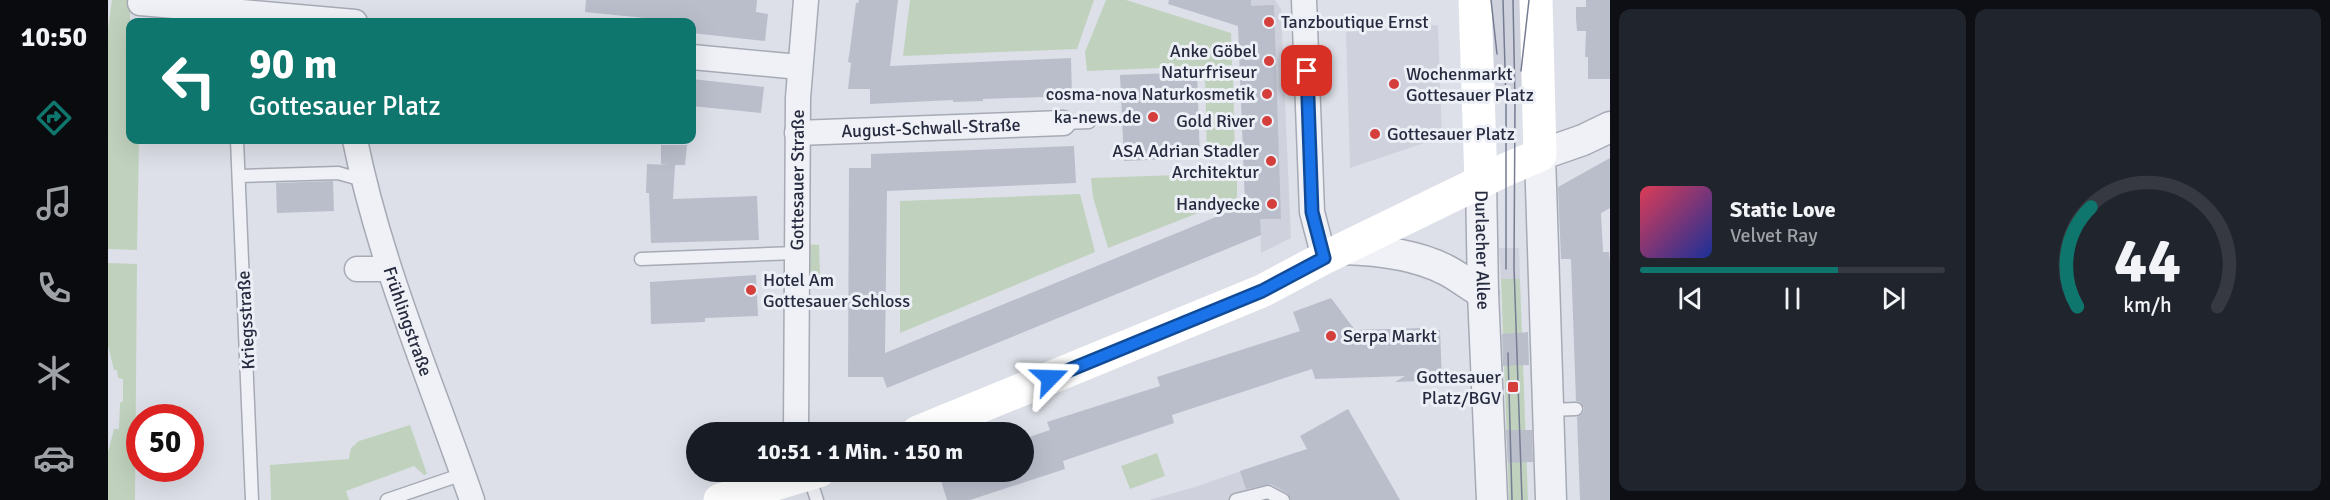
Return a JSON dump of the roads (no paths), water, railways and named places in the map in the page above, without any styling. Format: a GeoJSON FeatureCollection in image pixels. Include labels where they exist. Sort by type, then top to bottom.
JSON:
{"type":"FeatureCollection","features":[{"type":"Feature","properties":{"kind":"main road","name":"Durlacher Allee"},"geometry":{"type":"LineString","coordinates":[[1475,0],[1481,182]]}},
{"type":"Feature","properties":{"kind":"main road"},"geometry":{"type":"LineString","coordinates":[[942,422],[1262,291],[1540,155],[1536,0]]}},
{"type":"Feature","properties":{"kind":"main road"},"geometry":{"type":"LineString","coordinates":[[753,495],[802,482]]}},
{"type":"Feature","properties":{"kind":"street","name":"Gottesauer Straße"},"geometry":{"type":"LineString","coordinates":[[796,422],[797,133],[799,67],[806,0]]}},
{"type":"Feature","properties":{"kind":"street"},"geometry":{"type":"LineString","coordinates":[[1304,0],[1312,212],[1334,254],[1409,257],[1446,269],[1483,293]]}},
{"type":"Feature","properties":{"kind":"street"},"geometry":{"type":"LineString","coordinates":[[139,7],[338,16]]}},
{"type":"Feature","properties":{"kind":"street"},"geometry":{"type":"LineString","coordinates":[[696,57],[799,67]]}},
{"type":"Feature","properties":{"kind":"street","name":"August-Schwall-Straße"},"geometry":{"type":"LineString","coordinates":[[797,133],[1063,123]]}},
{"type":"Feature","properties":{"kind":"street"},"geometry":{"type":"LineString","coordinates":[[1551,500],[1562,410],[1540,155],[1583,140],[1610,126]]}},
{"type":"Feature","properties":{"kind":"street","name":"Frühlingstraße"},"geometry":{"type":"LineString","coordinates":[[356,144],[363,180],[388,269],[472,500]]}},
{"type":"Feature","properties":{"kind":"street","name":"Durlacher Allee"},"geometry":{"type":"LineString","coordinates":[[1481,182],[1483,293],[1492,500]]}},
{"type":"Feature","properties":{"kind":"street"},"geometry":{"type":"LineString","coordinates":[[357,268],[388,269]]}},
{"type":"Feature","properties":{"kind":"lane"},"geometry":{"type":"LineString","coordinates":[[1063,123],[1089,122]]}},
{"type":"Feature","properties":{"kind":"lane","name":"Kriegsstraße"},"geometry":{"type":"LineString","coordinates":[[237,144],[252,500]]}},
{"type":"Feature","properties":{"kind":"lane"},"geometry":{"type":"LineString","coordinates":[[239,176],[338,172],[363,180]]}},
{"type":"Feature","properties":{"kind":"lane"},"geometry":{"type":"LineString","coordinates":[[641,259],[796,253]]}},
{"type":"Feature","properties":{"kind":"lane"},"geometry":{"type":"LineString","coordinates":[[387,500],[463,474]]}},
{"type":"Feature","properties":{"kind":"lane"},"geometry":{"type":"LineString","coordinates":[[1236,500],[1268,492],[1283,500]]}},
{"type":"Feature","properties":{"kind":"tram line"},"geometry":{"type":"LineString","coordinates":[[1491,0],[1497,54]]}},
{"type":"Feature","properties":{"kind":"tram line"},"geometry":{"type":"LineString","coordinates":[[1503,0],[1506,102],[1506,269]]}},
{"type":"Feature","properties":{"kind":"tram line"},"geometry":{"type":"LineString","coordinates":[[1513,0],[1514,267],[1522,500]]}},
{"type":"Feature","properties":{"kind":"tram line"},"geometry":{"type":"LineString","coordinates":[[1521,71],[1529,0]]}},
{"type":"Feature","properties":{"kind":"tram line"},"geometry":{"type":"LineString","coordinates":[[1508,353],[1512,500]]}},
{"type":"Feature","properties":{"kind":"place","name":"Tanzboutique Ernst"},"geometry":{"type":"Point","coordinates":[1269,22]}},
{"type":"Feature","properties":{"kind":"place","name":"Anke Göbel Naturfriseur"},"geometry":{"type":"Point","coordinates":[1269,61]}},
{"type":"Feature","properties":{"kind":"place","name":"Wochenmarkt Gottesauer Platz"},"geometry":{"type":"Point","coordinates":[1394,84]}},
{"type":"Feature","properties":{"kind":"place","name":"cosma-nova Naturkosmetik"},"geometry":{"type":"Point","coordinates":[1267,94]}},
{"type":"Feature","properties":{"kind":"place","name":"ka-news.de"},"geometry":{"type":"Point","coordinates":[1153,117]}},
{"type":"Feature","properties":{"kind":"place","name":"Gold River"},"geometry":{"type":"Point","coordinates":[1267,121]}},
{"type":"Feature","properties":{"kind":"place","name":"Gottesauer Platz"},"geometry":{"type":"Point","coordinates":[1375,134]}},
{"type":"Feature","properties":{"kind":"place","name":"ASA Adrian Stadler Architektur"},"geometry":{"type":"Point","coordinates":[1271,161]}},
{"type":"Feature","properties":{"kind":"place","name":"Handyecke"},"geometry":{"type":"Point","coordinates":[1272,204]}},
{"type":"Feature","properties":{"kind":"place","name":"Hotel Am Gottesauer Schloss"},"geometry":{"type":"Point","coordinates":[751,290]}},
{"type":"Feature","properties":{"kind":"place","name":"Serpa Markt"},"geometry":{"type":"Point","coordinates":[1331,336]}},
{"type":"Feature","properties":{"kind":"place","name":"Gottesauer Platz/BGV"},"geometry":{"type":"Point","coordinates":[1513,387]}}]}
